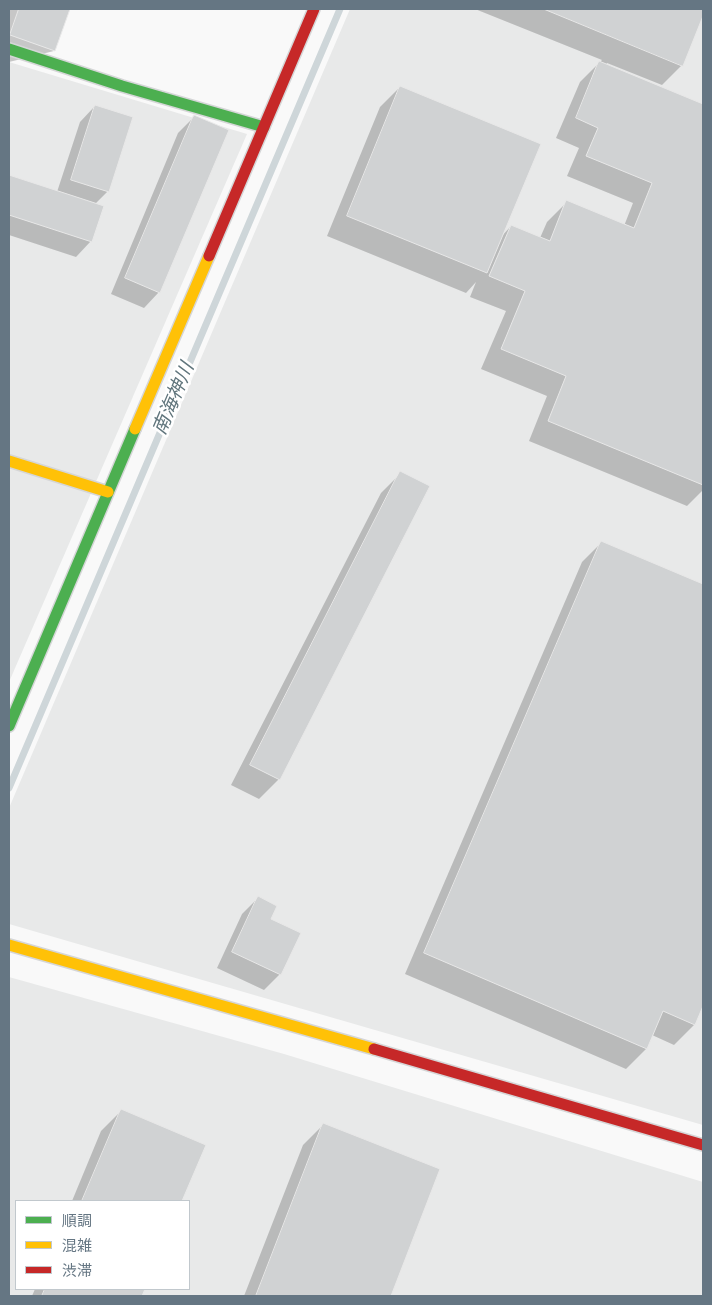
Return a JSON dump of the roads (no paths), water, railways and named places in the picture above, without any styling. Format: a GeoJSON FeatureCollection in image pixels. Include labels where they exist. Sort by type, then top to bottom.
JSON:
{"type":"FeatureCollection","features":[{"type":"Feature","properties":{"kind":"street"},"geometry":{"type":"LineString","coordinates":[[9,726],[314,9]]}},
{"type":"Feature","properties":{"kind":"street"},"geometry":{"type":"LineString","coordinates":[[9,49],[122,86],[264,127]]}},
{"type":"Feature","properties":{"kind":"street"},"geometry":{"type":"LineString","coordinates":[[9,461],[108,492]]}},
{"type":"Feature","properties":{"kind":"street"},"geometry":{"type":"LineString","coordinates":[[9,945],[703,1145]]}},
{"type":"Feature","properties":{"kind":"waterway","name":"南海神川"},"geometry":{"type":"LineString","coordinates":[[9,788],[340,9]]}}]}
